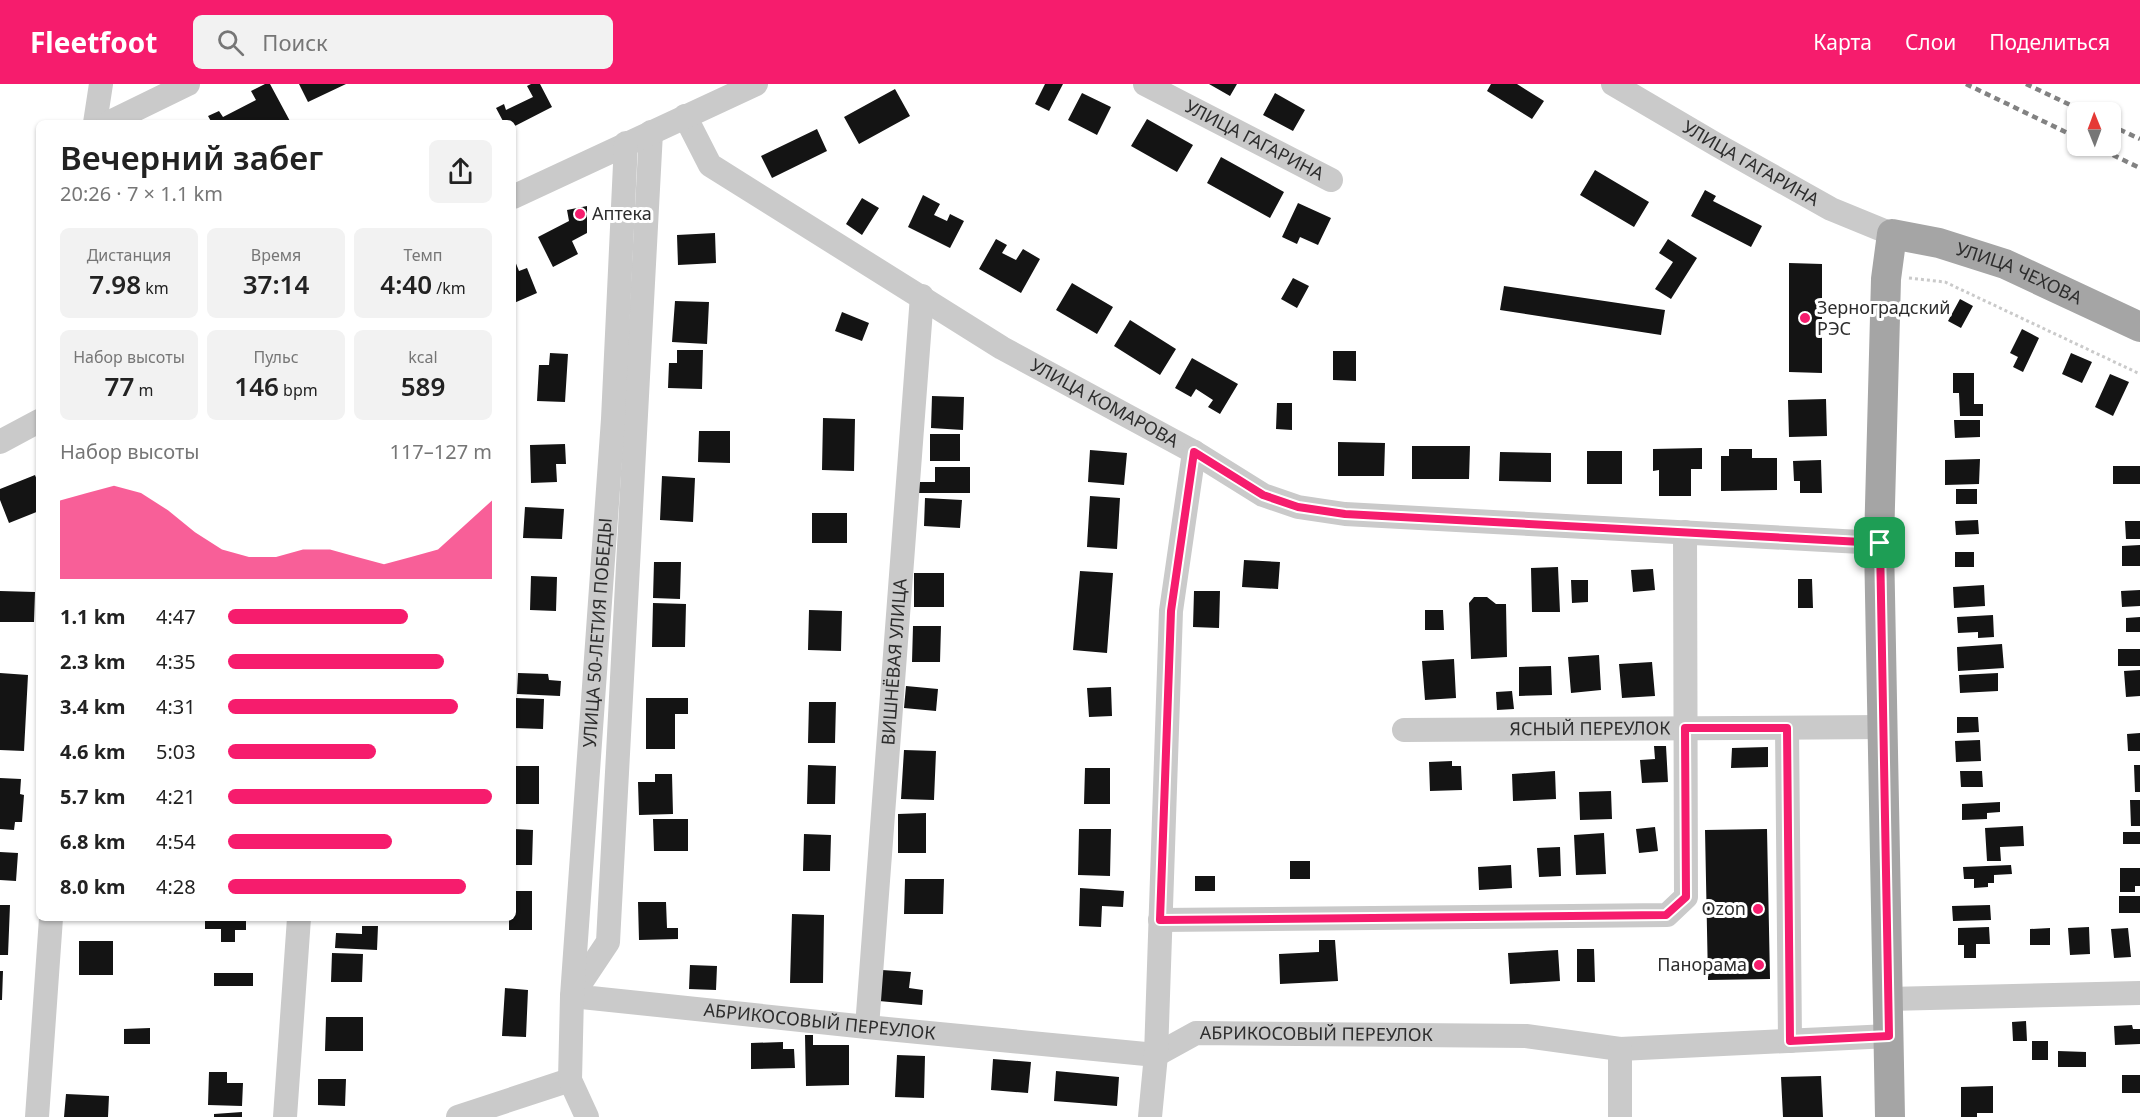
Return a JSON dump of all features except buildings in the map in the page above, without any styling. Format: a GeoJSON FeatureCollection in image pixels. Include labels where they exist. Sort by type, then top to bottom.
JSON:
{"type":"FeatureCollection","features":[{"type":"Feature","properties":{"kind":"main road"},"geometry":{"type":"LineString","coordinates":[[1890,1117],[1880,543],[1886,279],[1892,234]]}},
{"type":"Feature","properties":{"kind":"main road","name":"УЛИЦА ЧЕХОВА"},"geometry":{"type":"LineString","coordinates":[[1892,234],[1939,243],[2005,264],[2140,327]]}},
{"type":"Feature","properties":{"kind":"street"},"geometry":{"type":"LineString","coordinates":[[95,120],[101,84]]}},
{"type":"Feature","properties":{"kind":"street"},"geometry":{"type":"LineString","coordinates":[[114,120],[188,84]]}},
{"type":"Feature","properties":{"kind":"street"},"geometry":{"type":"LineString","coordinates":[[516,196],[756,84]]}},
{"type":"Feature","properties":{"kind":"street","name":"УЛИЦА ГАГАРИНА"},"geometry":{"type":"LineString","coordinates":[[1145,84],[1331,180]]}},
{"type":"Feature","properties":{"kind":"street","name":"УЛИЦА ГАГАРИНА"},"geometry":{"type":"LineString","coordinates":[[1612,84],[1831,208],[1892,234]]}},
{"type":"Feature","properties":{"kind":"street","name":"УЛИЦА КОМАРОВА"},"geometry":{"type":"LineString","coordinates":[[685,116],[710,165],[1002,348],[1194,452],[1263,495],[1298,507],[1345,514],[1880,543]]}},
{"type":"Feature","properties":{"kind":"street"},"geometry":{"type":"LineString","coordinates":[[572,996],[608,942],[651,132]]}},
{"type":"Feature","properties":{"kind":"street","name":"УЛИЦА 50-ЛЕТИЯ ПОБЕДЫ"},"geometry":{"type":"LineString","coordinates":[[587,1117],[570,1080],[572,996],[613,418],[626,143]]}},
{"type":"Feature","properties":{"kind":"street","name":"ВИШНЁВАЯ УЛИЦА"},"geometry":{"type":"LineString","coordinates":[[867,1028],[922,296]]}},
{"type":"Feature","properties":{"kind":"street"},"geometry":{"type":"LineString","coordinates":[[0,442],[36,423]]}},
{"type":"Feature","properties":{"kind":"street"},"geometry":{"type":"LineString","coordinates":[[1150,1117],[1156,1055],[1171,611],[1194,452]]}},
{"type":"Feature","properties":{"kind":"street"},"geometry":{"type":"LineString","coordinates":[[1160,920],[1666,915],[1686,897],[1685,532]]}},
{"type":"Feature","properties":{"kind":"street","name":"ЯСНЫЙ ПЕРЕУЛОК"},"geometry":{"type":"LineString","coordinates":[[1404,730],[1883,727]]}},
{"type":"Feature","properties":{"kind":"street"},"geometry":{"type":"LineString","coordinates":[[1787,728],[1790,1041]]}},
{"type":"Feature","properties":{"kind":"street"},"geometry":{"type":"LineString","coordinates":[[37,1117],[51,921]]}},
{"type":"Feature","properties":{"kind":"street"},"geometry":{"type":"LineString","coordinates":[[285,1117],[299,921]]}},
{"type":"Feature","properties":{"kind":"street"},"geometry":{"type":"LineString","coordinates":[[1888,999],[2140,993]]}},
{"type":"Feature","properties":{"kind":"street","name":"АБРИКОСОВЫЙ ПЕРЕУЛОК"},"geometry":{"type":"LineString","coordinates":[[572,996],[867,1028],[1156,1055],[1196,1033],[1526,1036],[1620,1049],[1889,1036]]}},
{"type":"Feature","properties":{"kind":"street"},"geometry":{"type":"LineString","coordinates":[[1620,1049],[1620,1117]]}},
{"type":"Feature","properties":{"kind":"street"},"geometry":{"type":"LineString","coordinates":[[458,1117],[570,1080]]}},
{"type":"Feature","properties":{"kind":"path"},"geometry":{"type":"LineString","coordinates":[[1886,279],[1922,278],[1945,282],[2140,374]]}},
{"type":"Feature","properties":{"kind":"railway"},"geometry":{"type":"LineString","coordinates":[[1966,84],[2067,133]]}},
{"type":"Feature","properties":{"kind":"railway"},"geometry":{"type":"LineString","coordinates":[[2026,84],[2067,103]]}},
{"type":"Feature","properties":{"kind":"railway"},"geometry":{"type":"LineString","coordinates":[[2121,130],[2140,139]]}},
{"type":"Feature","properties":{"kind":"railway"},"geometry":{"type":"LineString","coordinates":[[2115,156],[2140,168]]}},
{"type":"Feature","properties":{"kind":"place","name":"Аптека"},"geometry":{"type":"Point","coordinates":[580,214]}},
{"type":"Feature","properties":{"kind":"place","name":"Зерноградский РЭС"},"geometry":{"type":"Point","coordinates":[1805,318]}},
{"type":"Feature","properties":{"kind":"place","name":"Ozon"},"geometry":{"type":"Point","coordinates":[1758,909]}},
{"type":"Feature","properties":{"kind":"place","name":"Панорама"},"geometry":{"type":"Point","coordinates":[1759,965]}},
{"type":"Feature","properties":{"kind":"route"},"geometry":{"type":"LineString","coordinates":[[1194,452],[1263,495],[1298,507],[1345,514],[1880,543],[1889,1036],[1790,1041],[1787,728],[1685,728],[1686,897],[1666,915],[1160,920],[1171,611],[1194,452]]}}]}
